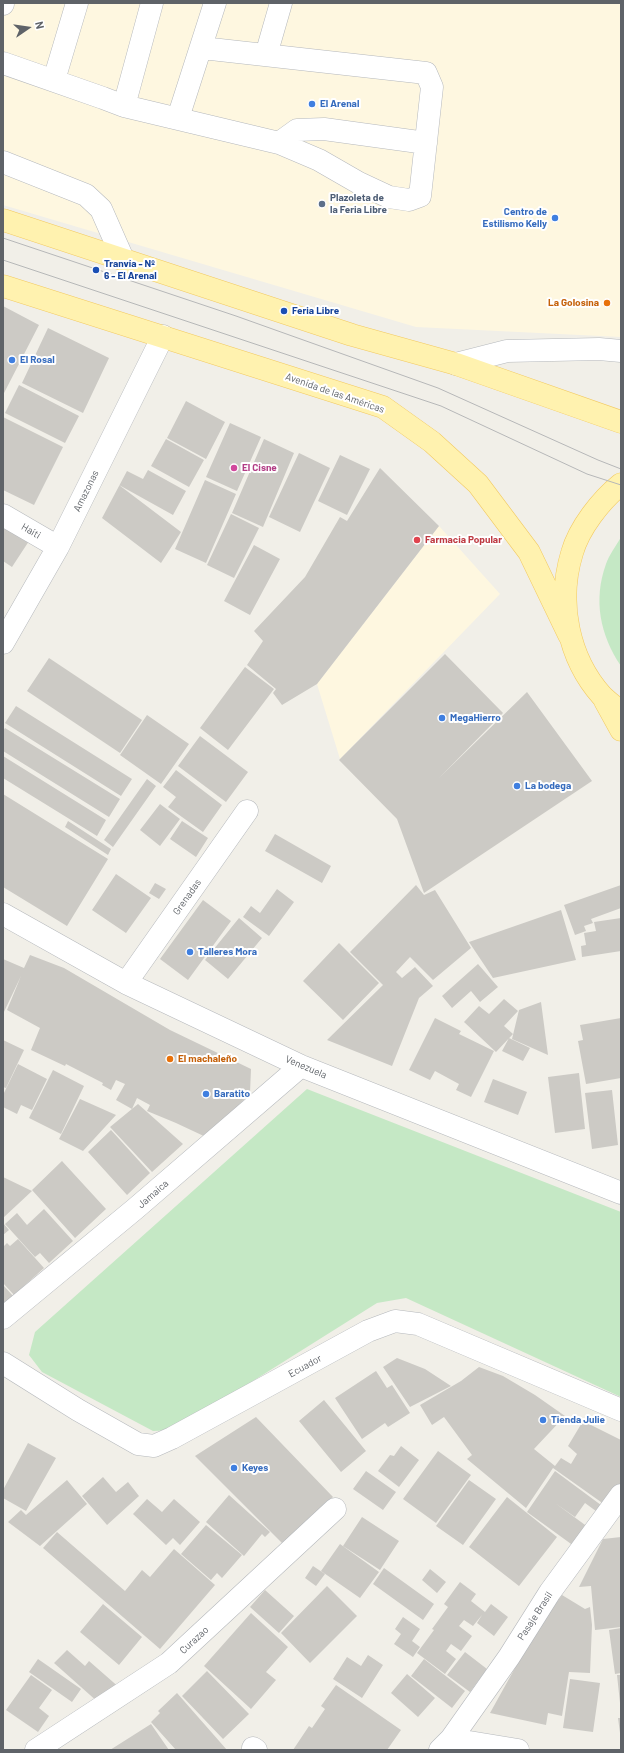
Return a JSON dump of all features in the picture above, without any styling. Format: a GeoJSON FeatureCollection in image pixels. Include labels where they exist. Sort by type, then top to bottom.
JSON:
{"type":"FeatureCollection","features":[{"type":"Feature","properties":{"kind":"main road"},"geometry":{"type":"LineString","coordinates":[[3,220],[352,335],[456,364],[621,422]]}},
{"type":"Feature","properties":{"kind":"main road","name":"Avenida de las Américas"},"geometry":{"type":"LineString","coordinates":[[3,286],[383,407],[432,442],[478,484],[529,552],[569,635]]}},
{"type":"Feature","properties":{"kind":"main road"},"geometry":{"type":"LineString","coordinates":[[621,484],[591,515],[572,552],[565,594],[569,635],[582,668],[603,697],[621,730]]}},
{"type":"Feature","properties":{"kind":"main road"},"geometry":{"type":"LineString","coordinates":[[603,697],[621,712]]}},
{"type":"Feature","properties":{"kind":"street"},"geometry":{"type":"LineString","coordinates":[[54,80],[76,3]]}},
{"type":"Feature","properties":{"kind":"street"},"geometry":{"type":"LineString","coordinates":[[124,106],[152,3]]}},
{"type":"Feature","properties":{"kind":"street"},"geometry":{"type":"LineString","coordinates":[[178,118],[202,48],[215,3]]}},
{"type":"Feature","properties":{"kind":"street"},"geometry":{"type":"LineString","coordinates":[[266,55],[281,3]]}},
{"type":"Feature","properties":{"kind":"street"},"geometry":{"type":"LineString","coordinates":[[3,63],[124,106],[279,142],[319,160],[359,183],[389,197],[409,200],[420,196],[432,87],[426,73],[202,48]]}},
{"type":"Feature","properties":{"kind":"street"},"geometry":{"type":"LineString","coordinates":[[279,142],[297,130],[324,130],[426,142]]}},
{"type":"Feature","properties":{"kind":"street"},"geometry":{"type":"LineString","coordinates":[[3,162],[86,195],[101,209],[123,259]]}},
{"type":"Feature","properties":{"kind":"street","name":"Amazonas"},"geometry":{"type":"LineString","coordinates":[[3,643],[58,547],[163,336]]}},
{"type":"Feature","properties":{"kind":"street"},"geometry":{"type":"LineString","coordinates":[[456,364],[507,351],[599,349],[621,351]]}},
{"type":"Feature","properties":{"kind":"street","name":"Haiti"},"geometry":{"type":"LineString","coordinates":[[3,515],[58,547]]}},
{"type":"Feature","properties":{"kind":"street","name":"Grenadas"},"geometry":{"type":"LineString","coordinates":[[126,983],[247,811]]}},
{"type":"Feature","properties":{"kind":"street","name":"Venezuela"},"geometry":{"type":"LineString","coordinates":[[3,914],[126,983],[301,1066],[621,1193]]}},
{"type":"Feature","properties":{"kind":"street","name":"Jamaica"},"geometry":{"type":"LineString","coordinates":[[3,1318],[135,1209],[301,1066]]}},
{"type":"Feature","properties":{"kind":"street","name":"Ecuador"},"geometry":{"type":"LineString","coordinates":[[3,1363],[78,1410],[138,1444],[154,1446],[172,1438],[368,1331],[395,1321],[418,1324],[621,1410]]}},
{"type":"Feature","properties":{"kind":"street","name":"Pasaje Brasil"},"geometry":{"type":"LineString","coordinates":[[445,1745],[509,1657],[550,1592],[621,1495]]}},
{"type":"Feature","properties":{"kind":"street","name":"Curazao"},"geometry":{"type":"LineString","coordinates":[[36,1750],[169,1663],[336,1509]]}},
{"type":"Feature","properties":{"kind":"street"},"geometry":{"type":"LineString","coordinates":[[445,1745],[518,1750]]}},
{"type":"Feature","properties":{"kind":"shaded area","name":"El Arenal"},"geometry":{"type":"Polygon","coordinates":[[[3,3],[621,3],[621,337],[416,327],[3,205],[3,3]]]}},
{"type":"Feature","properties":{"kind":"shaded area"},"geometry":{"type":"Polygon","coordinates":[[[439,526],[500,594],[340,759],[317,684],[439,526]]]}},
{"type":"Feature","properties":{"kind":"green space"},"geometry":{"type":"Polygon","coordinates":[[[621,537],[621,666],[608,642],[599,604],[602,577],[606,564],[621,537]]]}},
{"type":"Feature","properties":{"kind":"green space"},"geometry":{"type":"Polygon","coordinates":[[[307,1089],[621,1212],[621,1397],[406,1298],[377,1303],[175,1430],[153,1431],[42,1372],[29,1355],[35,1332],[307,1089]]]}},
{"type":"Feature","properties":{"kind":"building","name":"El Rosal"},"geometry":{"type":"Polygon","coordinates":[[[3,306],[39,325],[3,395],[3,306]]]}},
{"type":"Feature","properties":{"kind":"building"},"geometry":{"type":"Polygon","coordinates":[[[48,328],[109,358],[83,413],[22,383],[48,328]]]}},
{"type":"Feature","properties":{"kind":"building"},"geometry":{"type":"Polygon","coordinates":[[[19,385],[79,416],[65,443],[5,413],[19,385]]]}},
{"type":"Feature","properties":{"kind":"building"},"geometry":{"type":"Polygon","coordinates":[[[186,401],[225,422],[206,459],[167,438],[186,401]]]}},
{"type":"Feature","properties":{"kind":"building"},"geometry":{"type":"Polygon","coordinates":[[[3,417],[63,447],[34,505],[3,490],[3,417]]]}},
{"type":"Feature","properties":{"kind":"building"},"geometry":{"type":"Polygon","coordinates":[[[230,423],[261,437],[237,491],[206,477],[230,423]]]}},
{"type":"Feature","properties":{"kind":"building"},"geometry":{"type":"Polygon","coordinates":[[[166,439],[204,460],[189,487],[151,466],[166,439]]]}},
{"type":"Feature","properties":{"kind":"building"},"geometry":{"type":"Polygon","coordinates":[[[264,439],[294,453],[263,527],[232,513],[264,439]]]}},
{"type":"Feature","properties":{"kind":"building"},"geometry":{"type":"Polygon","coordinates":[[[299,453],[330,468],[300,532],[269,517],[299,453]]]}},
{"type":"Feature","properties":{"kind":"building"},"geometry":{"type":"Polygon","coordinates":[[[340,455],[370,469],[347,515],[318,501],[340,455]]]}},
{"type":"Feature","properties":{"kind":"building"},"geometry":{"type":"Polygon","coordinates":[[[380,468],[439,526],[317,684],[282,705],[273,693],[276,689],[247,665],[263,641],[254,631],[305,577],[340,517],[347,521],[380,468]]]}},
{"type":"Feature","properties":{"kind":"building"},"geometry":{"type":"Polygon","coordinates":[[[148,470],[186,491],[173,515],[119,485],[127,471],[143,479],[148,470]]]}},
{"type":"Feature","properties":{"kind":"building"},"geometry":{"type":"Polygon","coordinates":[[[205,480],[236,494],[206,563],[175,549],[205,480]]]}},
{"type":"Feature","properties":{"kind":"building"},"geometry":{"type":"Polygon","coordinates":[[[119,485],[181,532],[161,563],[102,518],[119,485]]]}},
{"type":"Feature","properties":{"kind":"building"},"geometry":{"type":"Polygon","coordinates":[[[231,514],[259,528],[234,578],[207,565],[231,514]]]}},
{"type":"Feature","properties":{"kind":"building"},"geometry":{"type":"Polygon","coordinates":[[[3,525],[29,541],[12,567],[3,561],[3,525]]]}},
{"type":"Feature","properties":{"kind":"building"},"geometry":{"type":"Polygon","coordinates":[[[254,545],[280,559],[250,615],[224,601],[254,545]]]}},
{"type":"Feature","properties":{"kind":"building"},"geometry":{"type":"Polygon","coordinates":[[[445,654],[503,713],[439,778],[527,692],[592,781],[424,893],[397,819],[339,760],[445,654]]]}},
{"type":"Feature","properties":{"kind":"building"},"geometry":{"type":"Polygon","coordinates":[[[49,658],[142,720],[120,753],[27,691],[49,658]]]}},
{"type":"Feature","properties":{"kind":"building"},"geometry":{"type":"Polygon","coordinates":[[[245,667],[274,689],[228,750],[200,728],[245,667]]]}},
{"type":"Feature","properties":{"kind":"building"},"geometry":{"type":"Polygon","coordinates":[[[16,706],[132,779],[121,796],[5,723],[16,706]]]}},
{"type":"Feature","properties":{"kind":"building"},"geometry":{"type":"Polygon","coordinates":[[[147,715],[189,744],[161,784],[120,755],[147,715]]]}},
{"type":"Feature","properties":{"kind":"building"},"geometry":{"type":"Polygon","coordinates":[[[5,728],[120,799],[109,817],[3,751],[3,731],[5,728]]]}},
{"type":"Feature","properties":{"kind":"building"},"geometry":{"type":"Polygon","coordinates":[[[200,736],[248,772],[226,802],[178,766],[200,736]]]}},
{"type":"Feature","properties":{"kind":"building"},"geometry":{"type":"Polygon","coordinates":[[[3,756],[106,820],[97,836],[3,778],[3,756]]]}},
{"type":"Feature","properties":{"kind":"building"},"geometry":{"type":"Polygon","coordinates":[[[176,770],[222,805],[203,832],[168,807],[176,797],[163,787],[176,770]]]}},
{"type":"Feature","properties":{"kind":"building"},"geometry":{"type":"Polygon","coordinates":[[[147,779],[156,786],[113,847],[104,840],[147,779]]]}},
{"type":"Feature","properties":{"kind":"building"},"geometry":{"type":"Polygon","coordinates":[[[3,794],[108,859],[67,926],[3,887],[3,794]]]}},
{"type":"Feature","properties":{"kind":"building"},"geometry":{"type":"Polygon","coordinates":[[[160,804],[180,819],[160,846],[140,830],[160,804]]]}},
{"type":"Feature","properties":{"kind":"building"},"geometry":{"type":"Polygon","coordinates":[[[68,821],[111,849],[108,855],[65,827],[68,821]]]}},
{"type":"Feature","properties":{"kind":"building"},"geometry":{"type":"Polygon","coordinates":[[[182,821],[208,838],[196,857],[170,839],[182,821]]]}},
{"type":"Feature","properties":{"kind":"building"},"geometry":{"type":"Polygon","coordinates":[[[275,834],[331,866],[322,883],[265,851],[275,834]]]}},
{"type":"Feature","properties":{"kind":"building"},"geometry":{"type":"Polygon","coordinates":[[[116,874],[151,898],[126,933],[92,910],[116,874]]]}},
{"type":"Feature","properties":{"kind":"building"},"geometry":{"type":"Polygon","coordinates":[[[155,883],[166,889],[159,899],[149,893],[155,883]]]}},
{"type":"Feature","properties":{"kind":"building"},"geometry":{"type":"Polygon","coordinates":[[[416,885],[424,895],[435,890],[471,948],[433,980],[410,957],[396,972],[402,978],[415,967],[433,986],[419,998],[392,1066],[327,1040],[383,985],[350,952],[416,885]]]}},
{"type":"Feature","properties":{"kind":"building"},"geometry":{"type":"Polygon","coordinates":[[[621,885],[621,908],[591,919],[593,923],[584,926],[586,931],[575,935],[564,905],[621,885]]]}},
{"type":"Feature","properties":{"kind":"building"},"geometry":{"type":"Polygon","coordinates":[[[277,889],[294,902],[269,936],[243,917],[251,906],[260,913],[277,889]]]}},
{"type":"Feature","properties":{"kind":"building"},"geometry":{"type":"Polygon","coordinates":[[[203,900],[231,921],[188,980],[160,959],[203,900]]]}},
{"type":"Feature","properties":{"kind":"building"},"geometry":{"type":"Polygon","coordinates":[[[561,910],[576,960],[493,978],[469,942],[561,910]]]}},
{"type":"Feature","properties":{"kind":"building"},"geometry":{"type":"Polygon","coordinates":[[[239,918],[262,938],[228,979],[205,960],[239,918]]]}},
{"type":"Feature","properties":{"kind":"building"},"geometry":{"type":"Polygon","coordinates":[[[621,918],[621,951],[582,957],[581,946],[586,945],[584,933],[596,931],[594,922],[621,918]]]}},
{"type":"Feature","properties":{"kind":"building"},"geometry":{"type":"Polygon","coordinates":[[[339,943],[379,983],[343,1020],[303,981],[339,943]]]}},
{"type":"Feature","properties":{"kind":"building"},"geometry":{"type":"Polygon","coordinates":[[[30,955],[64,968],[170,1030],[251,1069],[250,1093],[208,1138],[147,1111],[150,1105],[137,1098],[132,1109],[116,1100],[125,1084],[116,1080],[111,1090],[102,1085],[103,1083],[66,1064],[65,1066],[31,1050],[40,1028],[7,1010],[21,976],[3,1014],[3,959],[24,968],[30,955]]]}},
{"type":"Feature","properties":{"kind":"building"},"geometry":{"type":"Polygon","coordinates":[[[478,964],[498,987],[480,1002],[471,991],[452,1008],[442,996],[478,964]]]}},
{"type":"Feature","properties":{"kind":"building"},"geometry":{"type":"Polygon","coordinates":[[[504,999],[518,1011],[504,1026],[513,1034],[496,1052],[464,1022],[479,1006],[489,1014],[504,999]]]}},
{"type":"Feature","properties":{"kind":"building"},"geometry":{"type":"Polygon","coordinates":[[[541,1002],[548,1055],[512,1039],[519,1010],[541,1002]]]}},
{"type":"Feature","properties":{"kind":"building"},"geometry":{"type":"Polygon","coordinates":[[[435,1018],[461,1031],[459,1034],[494,1051],[471,1097],[456,1090],[459,1084],[435,1071],[430,1080],[409,1070],[435,1018]]]}},
{"type":"Feature","properties":{"kind":"building"},"geometry":{"type":"Polygon","coordinates":[[[621,1018],[621,1078],[586,1084],[578,1041],[583,1040],[580,1025],[621,1018]]]}},
{"type":"Feature","properties":{"kind":"building"},"geometry":{"type":"Polygon","coordinates":[[[509,1038],[530,1048],[523,1061],[502,1051],[509,1038]]]}},
{"type":"Feature","properties":{"kind":"building"},"geometry":{"type":"Polygon","coordinates":[[[3,1040],[24,1050],[6,1088],[3,1087],[3,1040]]]}},
{"type":"Feature","properties":{"kind":"building"},"geometry":{"type":"Polygon","coordinates":[[[18,1064],[47,1079],[32,1110],[21,1105],[17,1114],[3,1107],[3,1095],[18,1064]]]}},
{"type":"Feature","properties":{"kind":"building"},"geometry":{"type":"Polygon","coordinates":[[[53,1070],[84,1086],[61,1134],[29,1118],[53,1070]]]}},
{"type":"Feature","properties":{"kind":"building"},"geometry":{"type":"Polygon","coordinates":[[[579,1073],[585,1129],[555,1133],[548,1077],[579,1073]]]}},
{"type":"Feature","properties":{"kind":"building"},"geometry":{"type":"Polygon","coordinates":[[[493,1079],[527,1092],[518,1115],[484,1102],[493,1079]]]}},
{"type":"Feature","properties":{"kind":"building"},"geometry":{"type":"Polygon","coordinates":[[[612,1090],[618,1145],[592,1149],[585,1093],[612,1090]]]}},
{"type":"Feature","properties":{"kind":"building"},"geometry":{"type":"Polygon","coordinates":[[[80,1099],[116,1115],[83,1151],[59,1139],[80,1099]]]}},
{"type":"Feature","properties":{"kind":"building"},"geometry":{"type":"Polygon","coordinates":[[[138,1104],[183,1144],[152,1172],[110,1127],[138,1104]]]}},
{"type":"Feature","properties":{"kind":"building"},"geometry":{"type":"Polygon","coordinates":[[[111,1130],[150,1173],[127,1195],[88,1152],[111,1130]]]}},
{"type":"Feature","properties":{"kind":"building"},"geometry":{"type":"Polygon","coordinates":[[[62,1161],[106,1209],[75,1238],[32,1190],[62,1161]]]}},
{"type":"Feature","properties":{"kind":"building"},"geometry":{"type":"Polygon","coordinates":[[[3,1177],[32,1191],[3,1218],[3,1177]]]}},
{"type":"Feature","properties":{"kind":"building"},"geometry":{"type":"Polygon","coordinates":[[[44,1209],[73,1241],[49,1263],[40,1253],[35,1257],[5,1224],[17,1213],[27,1225],[44,1209]]]}},
{"type":"Feature","properties":{"kind":"building"},"geometry":{"type":"Polygon","coordinates":[[[3,1223],[9,1230],[3,1235],[3,1223]]]}},
{"type":"Feature","properties":{"kind":"building"},"geometry":{"type":"Polygon","coordinates":[[[18,1239],[44,1268],[14,1295],[3,1283],[3,1247],[7,1243],[10,1246],[18,1239]]]}},
{"type":"Feature","properties":{"kind":"building"},"geometry":{"type":"Polygon","coordinates":[[[3,1285],[14,1297],[3,1307],[3,1285]]]}},
{"type":"Feature","properties":{"kind":"building"},"geometry":{"type":"Polygon","coordinates":[[[397,1358],[425,1369],[451,1386],[410,1407],[383,1367],[397,1358]]]}},
{"type":"Feature","properties":{"kind":"building"},"geometry":{"type":"Polygon","coordinates":[[[479,1367],[503,1376],[535,1395],[565,1416],[534,1449],[555,1466],[561,1458],[571,1464],[577,1454],[568,1446],[583,1421],[621,1440],[621,1492],[608,1507],[553,1468],[526,1508],[467,1459],[472,1455],[444,1417],[432,1425],[420,1405],[461,1381],[479,1367]]]}},
{"type":"Feature","properties":{"kind":"building"},"geometry":{"type":"Polygon","coordinates":[[[376,1371],[387,1388],[392,1385],[410,1413],[388,1427],[385,1423],[362,1439],[335,1398],[376,1371]]]}},
{"type":"Feature","properties":{"kind":"building"},"geometry":{"type":"Polygon","coordinates":[[[324,1400],[366,1451],[341,1472],[299,1421],[324,1400]]]}},
{"type":"Feature","properties":{"kind":"building"},"geometry":{"type":"Polygon","coordinates":[[[256,1417],[333,1497],[284,1545],[195,1456],[256,1417]]]}},
{"type":"Feature","properties":{"kind":"building"},"geometry":{"type":"Polygon","coordinates":[[[28,1443],[56,1458],[26,1511],[3,1498],[3,1490],[28,1443]]]}},
{"type":"Feature","properties":{"kind":"building"},"geometry":{"type":"Polygon","coordinates":[[[401,1446],[419,1460],[399,1487],[378,1471],[390,1455],[394,1456],[401,1446]]]}},
{"type":"Feature","properties":{"kind":"building"},"geometry":{"type":"Polygon","coordinates":[[[438,1451],[471,1475],[436,1523],[403,1499],[438,1451]]]}},
{"type":"Feature","properties":{"kind":"building"},"geometry":{"type":"Polygon","coordinates":[[[366,1471],[396,1492],[383,1510],[353,1489],[366,1471]]]}},
{"type":"Feature","properties":{"kind":"building"},"geometry":{"type":"Polygon","coordinates":[[[555,1471],[605,1508],[600,1514],[585,1503],[575,1517],[555,1503],[592,1530],[578,1549],[527,1512],[555,1471]]]}},
{"type":"Feature","properties":{"kind":"building"},"geometry":{"type":"Polygon","coordinates":[[[103,1477],[116,1492],[128,1482],[139,1496],[107,1525],[82,1496],[103,1477]]]}},
{"type":"Feature","properties":{"kind":"building"},"geometry":{"type":"Polygon","coordinates":[[[67,1480],[87,1504],[40,1546],[8,1522],[21,1510],[26,1515],[67,1480]]]}},
{"type":"Feature","properties":{"kind":"building"},"geometry":{"type":"Polygon","coordinates":[[[469,1480],[496,1499],[463,1545],[436,1526],[469,1480]]]}},
{"type":"Feature","properties":{"kind":"building"},"geometry":{"type":"Polygon","coordinates":[[[229,1495],[270,1532],[265,1537],[262,1534],[244,1556],[206,1522],[229,1495]]]}},
{"type":"Feature","properties":{"kind":"building"},"geometry":{"type":"Polygon","coordinates":[[[507,1497],[557,1537],[519,1586],[469,1547],[507,1497]]]}},
{"type":"Feature","properties":{"kind":"building"},"geometry":{"type":"Polygon","coordinates":[[[147,1499],[162,1512],[174,1499],[200,1522],[180,1545],[173,1538],[166,1545],[133,1514],[147,1499]]]}},
{"type":"Feature","properties":{"kind":"building"},"geometry":{"type":"Polygon","coordinates":[[[362,1517],[399,1541],[380,1570],[343,1546],[362,1517]]]}},
{"type":"Feature","properties":{"kind":"building"},"geometry":{"type":"Polygon","coordinates":[[[206,1525],[242,1555],[222,1578],[217,1573],[211,1580],[181,1554],[206,1525]]]}},
{"type":"Feature","properties":{"kind":"building"},"geometry":{"type":"Polygon","coordinates":[[[57,1532],[125,1591],[142,1570],[150,1577],[174,1549],[215,1585],[160,1649],[43,1548],[57,1532]]]}},
{"type":"Feature","properties":{"kind":"building"},"geometry":{"type":"Polygon","coordinates":[[[621,1537],[621,1627],[595,1630],[591,1586],[579,1587],[603,1539],[621,1537]]]}},
{"type":"Feature","properties":{"kind":"building"},"geometry":{"type":"Polygon","coordinates":[[[340,1544],[379,1572],[360,1598],[321,1571],[340,1544]]]}},
{"type":"Feature","properties":{"kind":"building"},"geometry":{"type":"Polygon","coordinates":[[[313,1566],[325,1574],[316,1586],[305,1578],[313,1566]]]}},
{"type":"Feature","properties":{"kind":"building"},"geometry":{"type":"Polygon","coordinates":[[[384,1568],[434,1604],[423,1620],[373,1584],[384,1568]]]}},
{"type":"Feature","properties":{"kind":"building"},"geometry":{"type":"Polygon","coordinates":[[[430,1569],[446,1582],[437,1593],[422,1580],[430,1569]]]}},
{"type":"Feature","properties":{"kind":"building"},"geometry":{"type":"Polygon","coordinates":[[[460,1582],[476,1594],[471,1601],[485,1612],[491,1604],[508,1617],[494,1636],[477,1623],[482,1615],[473,1626],[464,1620],[459,1626],[472,1636],[461,1651],[451,1644],[446,1651],[456,1659],[445,1674],[417,1653],[434,1630],[432,1629],[448,1607],[444,1604],[460,1582]]]}},
{"type":"Feature","properties":{"kind":"building"},"geometry":{"type":"Polygon","coordinates":[[[327,1586],[357,1616],[310,1663],[281,1633],[327,1586]]]}},
{"type":"Feature","properties":{"kind":"building"},"geometry":{"type":"Polygon","coordinates":[[[265,1590],[294,1616],[279,1633],[250,1607],[265,1590]]]}},
{"type":"Feature","properties":{"kind":"building"},"geometry":{"type":"Polygon","coordinates":[[[562,1595],[585,1609],[590,1607],[592,1625],[590,1673],[569,1672],[562,1716],[548,1713],[546,1725],[490,1713],[535,1632],[562,1595]]]}},
{"type":"Feature","properties":{"kind":"building"},"geometry":{"type":"Polygon","coordinates":[[[103,1604],[142,1637],[119,1665],[80,1632],[103,1604]]]}},
{"type":"Feature","properties":{"kind":"building"},"geometry":{"type":"Polygon","coordinates":[[[251,1613],[288,1647],[266,1672],[276,1680],[251,1709],[204,1666],[251,1613]]]}},
{"type":"Feature","properties":{"kind":"building"},"geometry":{"type":"Polygon","coordinates":[[[403,1617],[420,1629],[412,1641],[420,1647],[413,1657],[394,1644],[401,1634],[395,1629],[403,1617]]]}},
{"type":"Feature","properties":{"kind":"building"},"geometry":{"type":"Polygon","coordinates":[[[621,1628],[621,1673],[615,1674],[609,1630],[621,1628]]]}},
{"type":"Feature","properties":{"kind":"building"},"geometry":{"type":"Polygon","coordinates":[[[67,1650],[85,1666],[89,1661],[121,1689],[99,1703],[54,1663],[67,1650]]]}},
{"type":"Feature","properties":{"kind":"building"},"geometry":{"type":"Polygon","coordinates":[[[465,1652],[487,1669],[470,1692],[447,1675],[465,1652]]]}},
{"type":"Feature","properties":{"kind":"building"},"geometry":{"type":"Polygon","coordinates":[[[368,1655],[383,1665],[362,1698],[333,1679],[347,1657],[361,1666],[368,1655]]]}},
{"type":"Feature","properties":{"kind":"building"},"geometry":{"type":"Polygon","coordinates":[[[38,1659],[81,1689],[72,1702],[29,1672],[38,1659]]]}},
{"type":"Feature","properties":{"kind":"building"},"geometry":{"type":"Polygon","coordinates":[[[424,1659],[465,1691],[452,1708],[411,1676],[424,1659]]]}},
{"type":"Feature","properties":{"kind":"building"},"geometry":{"type":"Polygon","coordinates":[[[207,1671],[249,1714],[223,1739],[182,1696],[207,1671]]]}},
{"type":"Feature","properties":{"kind":"building"},"geometry":{"type":"Polygon","coordinates":[[[407,1674],[435,1698],[418,1717],[391,1693],[407,1674]]]}},
{"type":"Feature","properties":{"kind":"building"},"geometry":{"type":"Polygon","coordinates":[[[31,1675],[52,1690],[39,1708],[49,1716],[38,1732],[6,1710],[31,1675]]]}},
{"type":"Feature","properties":{"kind":"building"},"geometry":{"type":"Polygon","coordinates":[[[617,1675],[621,1675],[621,1703],[620,1703],[617,1675]]]}},
{"type":"Feature","properties":{"kind":"building"},"geometry":{"type":"Polygon","coordinates":[[[570,1679],[600,1683],[593,1732],[563,1728],[570,1679]]]}},
{"type":"Feature","properties":{"kind":"building"},"geometry":{"type":"Polygon","coordinates":[[[336,1685],[401,1730],[387,1750],[293,1750],[309,1726],[312,1728],[325,1709],[321,1706],[336,1685]]]}},
{"type":"Feature","properties":{"kind":"building"},"geometry":{"type":"Polygon","coordinates":[[[177,1693],[227,1750],[176,1750],[151,1722],[160,1713],[158,1711],[177,1693]]]}},
{"type":"Feature","properties":{"kind":"building"},"geometry":{"type":"Polygon","coordinates":[[[618,1718],[621,1718],[621,1733],[620,1733],[618,1718]]]}},
{"type":"Feature","properties":{"kind":"building"},"geometry":{"type":"Polygon","coordinates":[[[151,1724],[169,1750],[110,1750],[151,1724]]]}},
{"type":"Feature","properties":{"kind":"tram line"},"geometry":{"type":"LineString","coordinates":[[3,238],[236,316],[438,388],[621,469]]}},
{"type":"Feature","properties":{"kind":"tram line"},"geometry":{"type":"LineString","coordinates":[[3,260],[441,406],[587,474],[621,485]]}},
{"type":"Feature","properties":{"kind":"place","name":"El Arenal"},"geometry":{"type":"Point","coordinates":[312,104]}},
{"type":"Feature","properties":{"kind":"place","name":"Plazoleta de la Feria Libre"},"geometry":{"type":"Point","coordinates":[322,204]}},
{"type":"Feature","properties":{"kind":"place","name":"Centro de Estilismo Kelly"},"geometry":{"type":"Point","coordinates":[555,218]}},
{"type":"Feature","properties":{"kind":"place","name":"Tranvía - Nº 6 - El Arenal"},"geometry":{"type":"Point","coordinates":[96,270]}},
{"type":"Feature","properties":{"kind":"place","name":"La Golosina"},"geometry":{"type":"Point","coordinates":[607,303]}},
{"type":"Feature","properties":{"kind":"place","name":"Feria Libre"},"geometry":{"type":"Point","coordinates":[284,311]}},
{"type":"Feature","properties":{"kind":"place","name":"El Rosal"},"geometry":{"type":"Point","coordinates":[12,360]}},
{"type":"Feature","properties":{"kind":"place","name":"El Cisne"},"geometry":{"type":"Point","coordinates":[234,468]}},
{"type":"Feature","properties":{"kind":"place","name":"Farmacia Popular"},"geometry":{"type":"Point","coordinates":[417,540]}},
{"type":"Feature","properties":{"kind":"place","name":"MegaHierro"},"geometry":{"type":"Point","coordinates":[442,718]}},
{"type":"Feature","properties":{"kind":"place","name":"La bodega"},"geometry":{"type":"Point","coordinates":[517,786]}},
{"type":"Feature","properties":{"kind":"place","name":"Talleres Mora"},"geometry":{"type":"Point","coordinates":[190,952]}},
{"type":"Feature","properties":{"kind":"place","name":"El machaleño"},"geometry":{"type":"Point","coordinates":[170,1059]}},
{"type":"Feature","properties":{"kind":"place","name":"Baratito"},"geometry":{"type":"Point","coordinates":[206,1094]}},
{"type":"Feature","properties":{"kind":"place","name":"Tienda Julie"},"geometry":{"type":"Point","coordinates":[543,1420]}},
{"type":"Feature","properties":{"kind":"place","name":"Keyes"},"geometry":{"type":"Point","coordinates":[234,1468]}}]}
